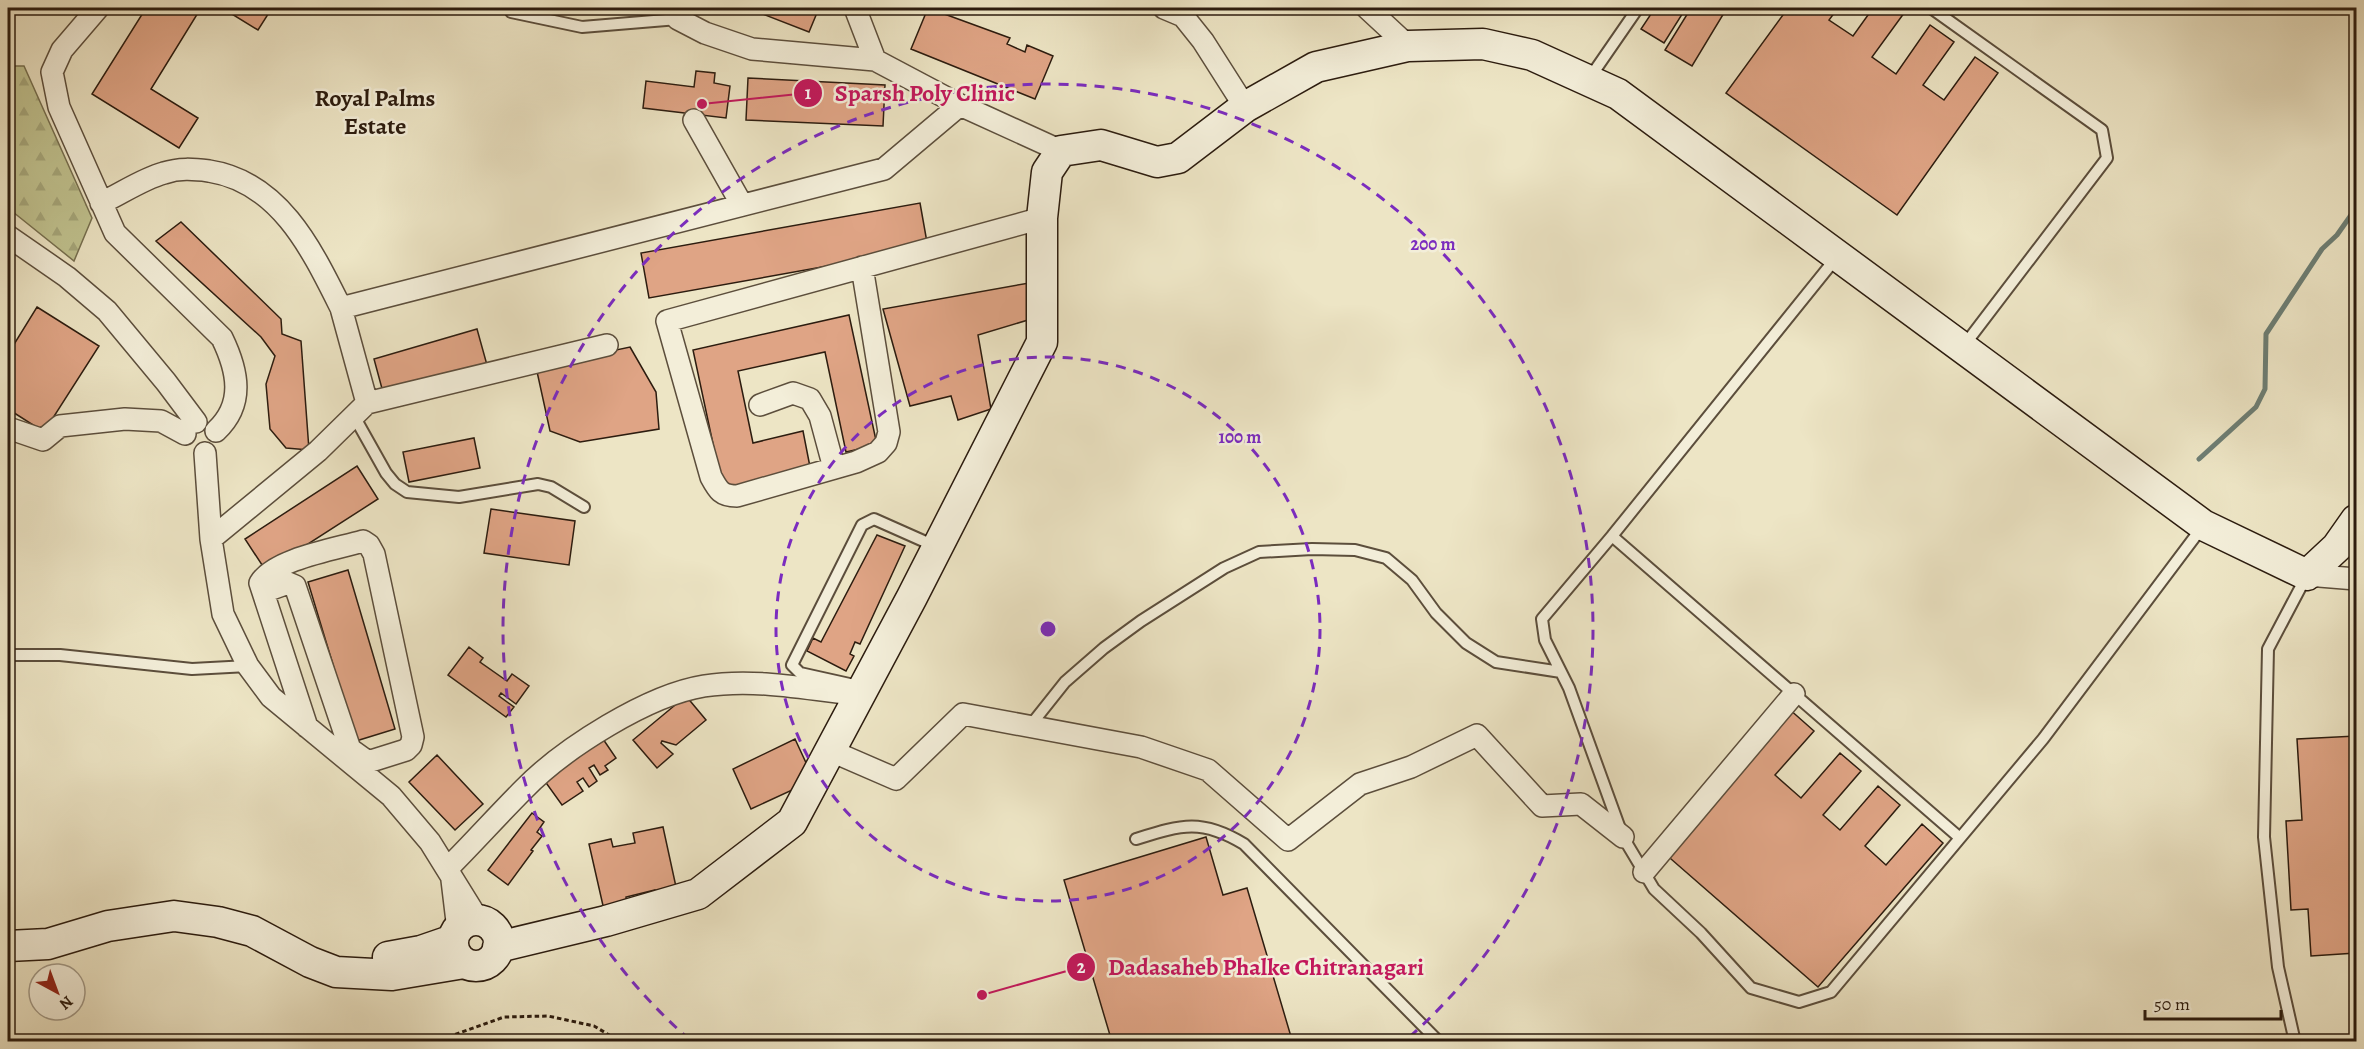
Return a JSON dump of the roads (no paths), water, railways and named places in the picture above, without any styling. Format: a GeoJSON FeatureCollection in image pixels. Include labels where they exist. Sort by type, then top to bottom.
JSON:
{"type":"FeatureCollection","features":[{"type":"Feature","properties":{"kind":"street"},"geometry":{"type":"LineString","coordinates":[[98,8],[62,50],[52,72],[59,107],[115,233],[222,338],[230,353],[237,385],[230,414],[216,432]]}},
{"type":"Feature","properties":{"kind":"street"},"geometry":{"type":"LineString","coordinates":[[855,8],[875,60]]}},
{"type":"Feature","properties":{"kind":"street"},"geometry":{"type":"LineString","coordinates":[[1164,8],[1183,16],[1203,41],[1245,107]]}},
{"type":"Feature","properties":{"kind":"street"},"geometry":{"type":"LineString","coordinates":[[1366,8],[1408,46]]}},
{"type":"Feature","properties":{"kind":"street"},"geometry":{"type":"LineString","coordinates":[[679,13],[705,33],[752,50],[875,60],[960,105],[1060,151],[1101,145],[1157,162],[1178,158],[1245,107],[1316,67],[1408,46],[1483,44],[1532,55],[1618,94],[2203,525],[2307,575],[2356,579]]}},
{"type":"Feature","properties":{"kind":"street"},"geometry":{"type":"LineString","coordinates":[[341,308],[884,169],[960,105]]}},
{"type":"Feature","properties":{"kind":"street"},"geometry":{"type":"LineString","coordinates":[[694,120],[742,205]]}},
{"type":"Feature","properties":{"kind":"street"},"geometry":{"type":"LineString","coordinates":[[8,946],[48,944],[108,926],[174,916],[218,922],[252,931],[310,962],[336,972],[392,975],[463,938],[494,930],[498,938],[498,947],[606,921],[698,894],[792,822],[1042,342],[1042,218],[1047,172],[1060,151]]}},
{"type":"Feature","properties":{"kind":"street"},"geometry":{"type":"LineString","coordinates":[[101,203],[163,173],[188,168],[230,175],[262,194],[293,223],[313,253],[341,308],[360,409]]}},
{"type":"Feature","properties":{"kind":"street"},"geometry":{"type":"LineString","coordinates":[[862,267],[889,432],[886,443],[878,452],[856,462],[737,496],[726,496],[718,491],[707,463],[667,321],[862,267],[1042,218]]}},
{"type":"Feature","properties":{"kind":"street"},"geometry":{"type":"LineString","coordinates":[[8,236],[67,277],[108,311],[166,382],[190,428],[186,442],[190,448],[205,453]]}},
{"type":"Feature","properties":{"kind":"street"},"geometry":{"type":"LineString","coordinates":[[211,539],[318,451],[360,409],[607,345]]}},
{"type":"Feature","properties":{"kind":"street"},"geometry":{"type":"LineString","coordinates":[[760,405],[793,393],[810,399],[820,416],[834,468]]}},
{"type":"Feature","properties":{"kind":"street"},"geometry":{"type":"LineString","coordinates":[[8,428],[43,440],[60,426],[125,419],[161,421],[190,428],[204,421],[216,432],[216,440],[205,453]]}},
{"type":"Feature","properties":{"kind":"street"},"geometry":{"type":"LineString","coordinates":[[205,453],[211,539],[223,614],[248,666],[271,697],[390,796],[430,842],[450,872],[463,938]]}},
{"type":"Feature","properties":{"kind":"street"},"geometry":{"type":"LineString","coordinates":[[2307,575],[2337,547],[2356,520]]}},
{"type":"Feature","properties":{"kind":"street"},"geometry":{"type":"LineString","coordinates":[[263,592],[288,583],[295,586],[350,749],[371,761],[406,750],[411,745],[413,737],[374,554],[369,545],[363,541],[293,561],[263,578],[260,583],[307,727]]}},
{"type":"Feature","properties":{"kind":"street"},"geometry":{"type":"LineString","coordinates":[[450,872],[525,787],[571,751],[617,721],[666,695],[705,686],[762,684],[861,691]]}},
{"type":"Feature","properties":{"kind":"street"},"geometry":{"type":"LineString","coordinates":[[1644,872],[1794,694]]}},
{"type":"Feature","properties":{"kind":"street"},"geometry":{"type":"LineString","coordinates":[[829,750],[896,779],[963,714],[1141,747],[1208,770],[1288,840],[1360,784],[1411,767],[1477,735],[1542,806],[1581,804],[1623,837]]}},
{"type":"Feature","properties":{"kind":"lane"},"geometry":{"type":"LineString","coordinates":[[1588,80],[1638,8]]}},
{"type":"Feature","properties":{"kind":"lane"},"geometry":{"type":"LineString","coordinates":[[1931,8],[2102,130],[2107,158],[1963,348]]}},
{"type":"Feature","properties":{"kind":"lane"},"geometry":{"type":"LineString","coordinates":[[511,12],[582,27],[679,13]]}},
{"type":"Feature","properties":{"kind":"lane"},"geometry":{"type":"LineString","coordinates":[[1838,256],[1542,619],[1545,640],[1561,672],[1623,837],[1654,889],[1701,933],[1751,988],[1798,1002],[1831,992],[2043,739],[2203,525]]}},
{"type":"Feature","properties":{"kind":"lane"},"geometry":{"type":"LineString","coordinates":[[360,409],[386,473],[406,492],[459,497],[538,484],[584,507]]}},
{"type":"Feature","properties":{"kind":"lane"},"geometry":{"type":"LineString","coordinates":[[861,691],[800,673],[792,665],[862,525],[874,519],[937,547]]}},
{"type":"Feature","properties":{"kind":"lane"},"geometry":{"type":"LineString","coordinates":[[1612,536],[1960,838]]}},
{"type":"Feature","properties":{"kind":"lane"},"geometry":{"type":"LineString","coordinates":[[1030,726],[1065,682],[1104,648],[1141,621],[1224,568],[1258,552],[1312,549],[1355,550],[1386,558],[1412,580],[1436,613],[1466,643],[1496,662],[1561,672]]}},
{"type":"Feature","properties":{"kind":"lane"},"geometry":{"type":"LineString","coordinates":[[2295,1041],[2278,967],[2264,837],[2268,649],[2307,575]]}},
{"type":"Feature","properties":{"kind":"lane"},"geometry":{"type":"LineString","coordinates":[[8,655],[60,656],[192,669],[248,666]]}},
{"type":"Feature","properties":{"kind":"lane"},"geometry":{"type":"LineString","coordinates":[[1136,839],[1172,828],[1201,826],[1223,831],[1244,844],[1439,1041]]}},
{"type":"Feature","properties":{"kind":"waterway"},"geometry":{"type":"LineString","coordinates":[[2199,459],[2256,407],[2265,389],[2266,334],[2322,249],[2337,235],[2356,208]]}},
{"type":"Feature","properties":{"kind":"place","name":"Sparsh Poly Clinic"},"geometry":{"type":"Point","coordinates":[702,104]}},
{"type":"Feature","properties":{"kind":"place","name":"Dadasaheb Phalke Chitranagari"},"geometry":{"type":"Point","coordinates":[982,995]}},
{"type":"Feature","properties":{"kind":"district","name":"Royal Palms Estate"},"geometry":{"type":"Point","coordinates":[375,112]}}]}
